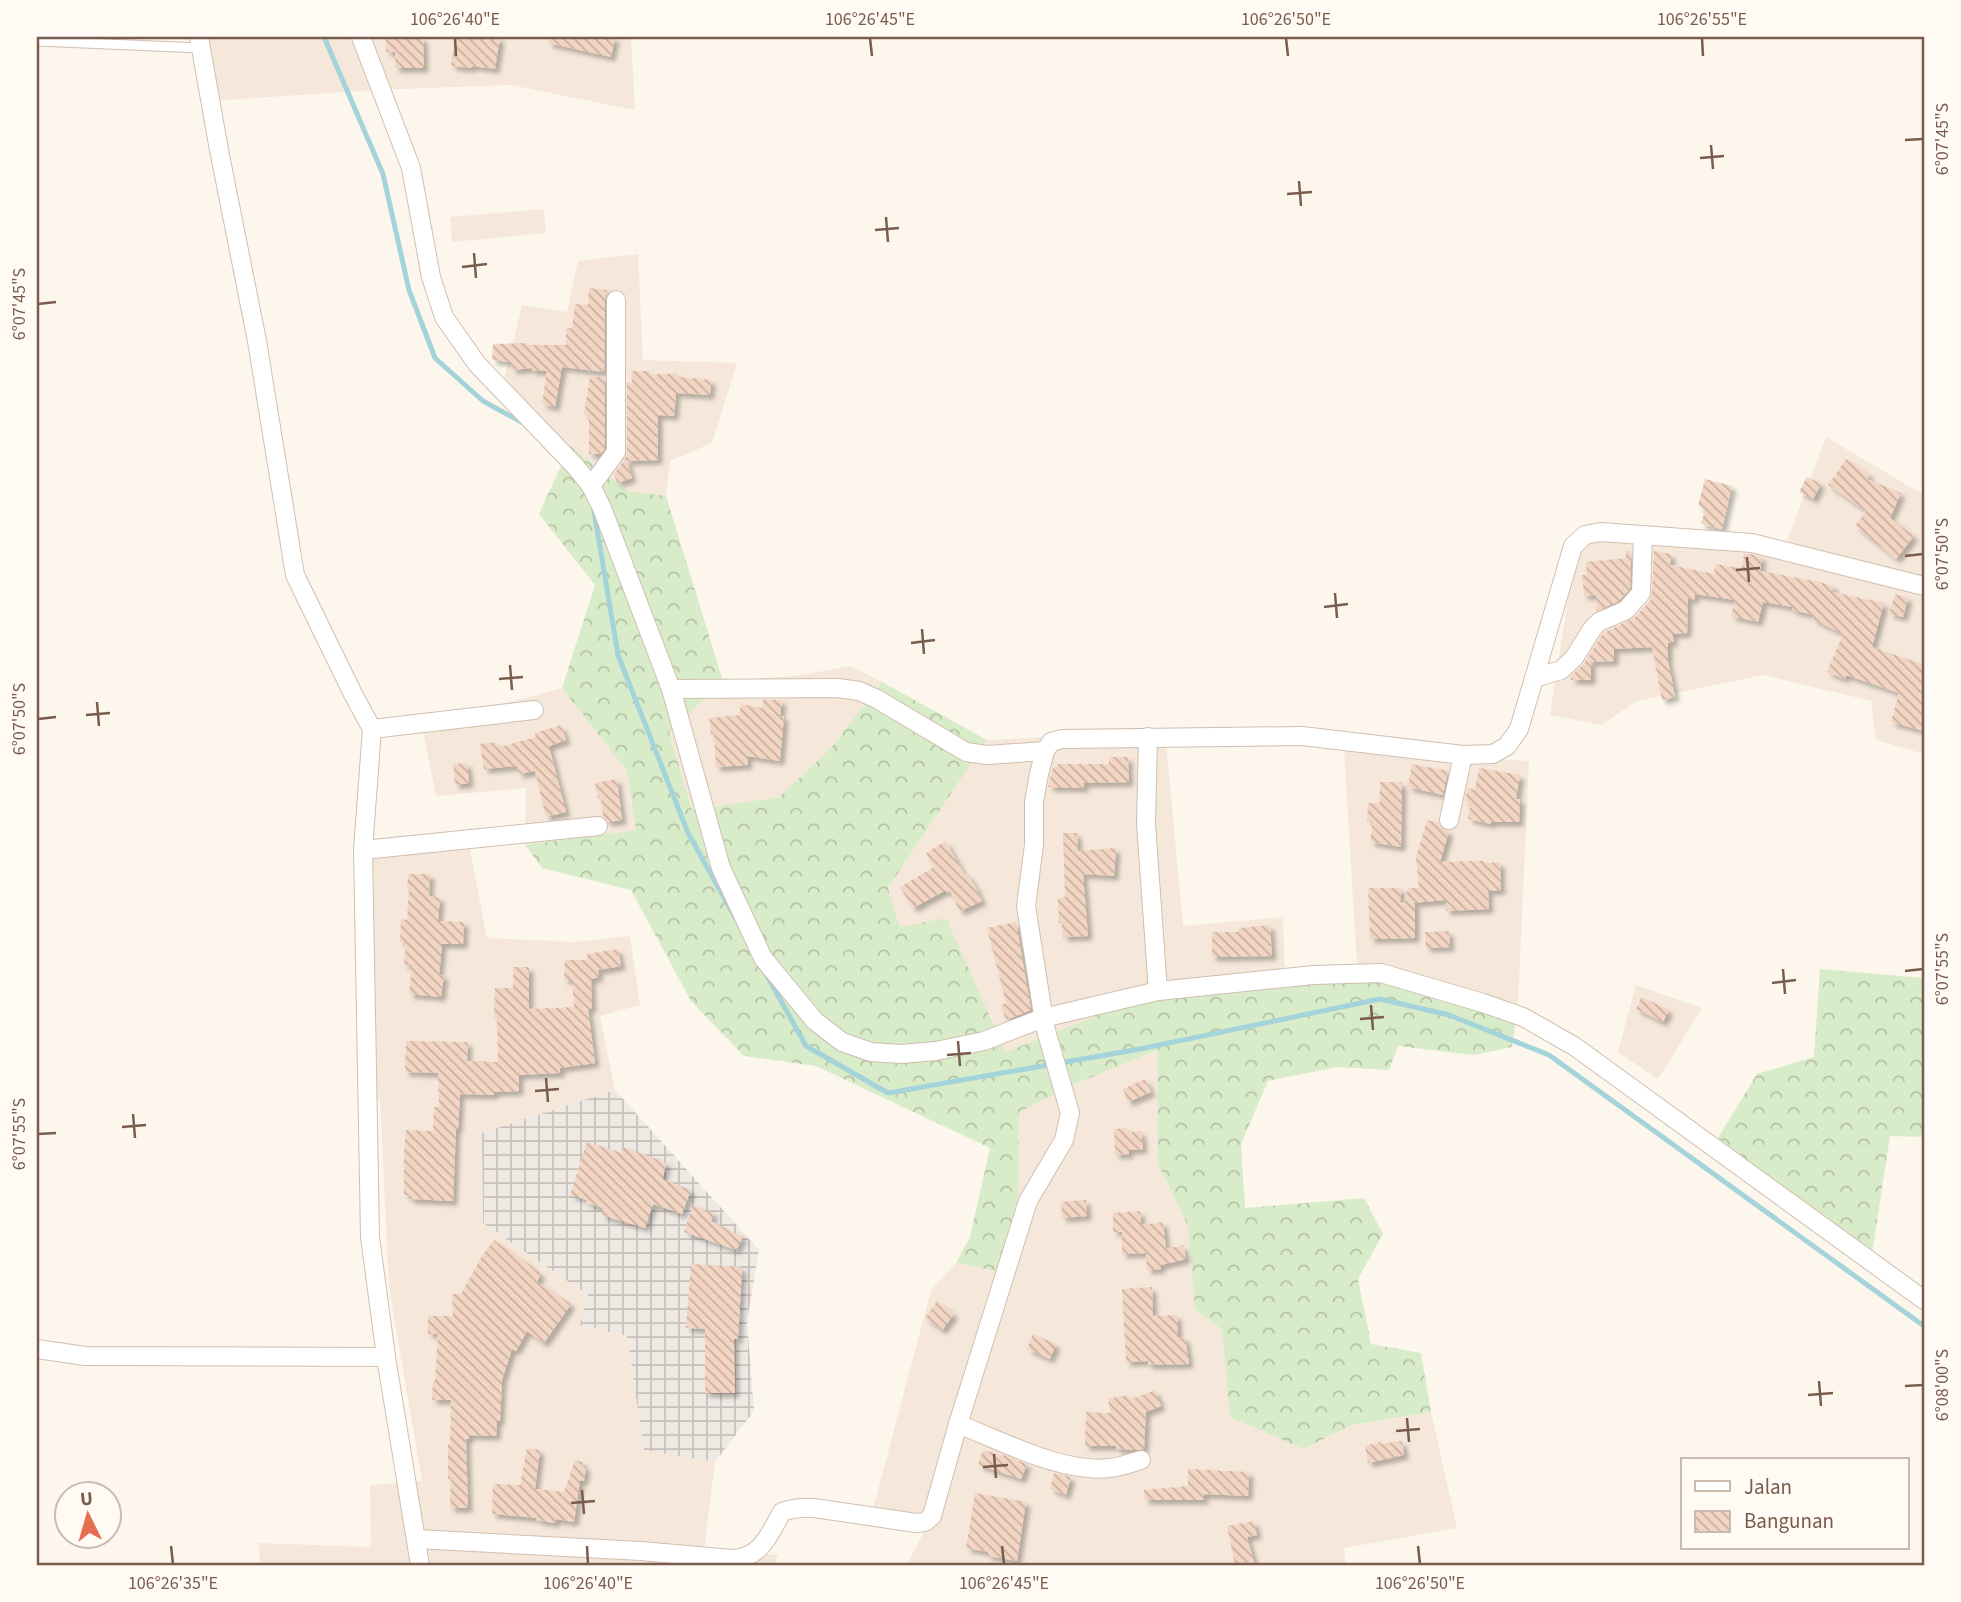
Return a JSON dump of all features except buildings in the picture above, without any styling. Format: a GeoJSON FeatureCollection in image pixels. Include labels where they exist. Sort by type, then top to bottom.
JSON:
{"type":"FeatureCollection","features":[{"type":"Feature","properties":{"kind":"street"},"geometry":{"type":"LineString","coordinates":[[361,37],[411,168],[431,277],[444,317],[477,364],[591,486],[602,508],[671,689],[721,868],[763,958],[815,1021],[842,1042],[871,1052],[901,1054],[936,1051],[984,1041],[1158,991],[1313,975],[1381,973],[1522,1017],[1574,1045],[1924,1300]]}},
{"type":"Feature","properties":{"kind":"street"},"geometry":{"type":"LineString","coordinates":[[200,42],[257,341],[295,575],[372,729],[363,850],[368,1208],[386,1357],[420,1565]]}},
{"type":"Feature","properties":{"kind":"street"},"geometry":{"type":"LineString","coordinates":[[591,486],[616,452],[617,300]]}},
{"type":"Feature","properties":{"kind":"street"},"geometry":{"type":"LineString","coordinates":[[416,1539],[745,1559],[758,1550],[782,1512],[800,1506],[915,1523],[932,1516],[958,1423],[1028,1201],[1064,1140],[1070,1113],[1044,1022],[1026,906],[1034,845],[1034,802],[1045,751],[1051,742],[1062,739],[1302,736],[1463,755],[1493,754],[1507,746],[1519,729],[1573,546],[1585,535],[1601,532],[1752,543],[1924,586]]}},
{"type":"Feature","properties":{"kind":"street"},"geometry":{"type":"LineString","coordinates":[[1534,678],[1561,670],[1574,658],[1599,622],[1626,610],[1641,593],[1643,535]]}},
{"type":"Feature","properties":{"kind":"street"},"geometry":{"type":"LineString","coordinates":[[671,689],[838,688],[859,691],[966,752],[987,755],[1045,751]]}},
{"type":"Feature","properties":{"kind":"street"},"geometry":{"type":"LineString","coordinates":[[372,729],[534,710]]}},
{"type":"Feature","properties":{"kind":"street"},"geometry":{"type":"LineString","coordinates":[[1149,737],[1146,824],[1158,991]]}},
{"type":"Feature","properties":{"kind":"street"},"geometry":{"type":"LineString","coordinates":[[1449,820],[1463,755]]}},
{"type":"Feature","properties":{"kind":"street"},"geometry":{"type":"LineString","coordinates":[[363,850],[598,826]]}},
{"type":"Feature","properties":{"kind":"street"},"geometry":{"type":"LineString","coordinates":[[37,1349],[85,1356],[386,1357]]}},
{"type":"Feature","properties":{"kind":"street"},"geometry":{"type":"LineString","coordinates":[[958,1423],[1064,1465],[1090,1469],[1112,1468],[1141,1460]]}},
{"type":"Feature","properties":{"kind":"lane"},"geometry":{"type":"LineString","coordinates":[[37,41],[200,42]]}},
{"type":"Feature","properties":{"kind":"shaded area"},"geometry":{"type":"Polygon","coordinates":[[[200,37],[631,37],[635,110],[511,85],[375,90],[210,101],[200,37]]]}},
{"type":"Feature","properties":{"kind":"shaded area"},"geometry":{"type":"Polygon","coordinates":[[[544,209],[546,233],[452,242],[450,217],[544,209]]]}},
{"type":"Feature","properties":{"kind":"shaded area"},"geometry":{"type":"Polygon","coordinates":[[[638,254],[643,360],[737,363],[712,443],[670,461],[666,496],[628,491],[501,392],[522,305],[567,312],[578,261],[638,254]]]}},
{"type":"Feature","properties":{"kind":"shaded area"},"geometry":{"type":"Polygon","coordinates":[[[1826,437],[1924,495],[1924,754],[1876,740],[1871,701],[1763,675],[1637,701],[1601,725],[1550,715],[1579,527],[1786,543],[1826,437]]]}},
{"type":"Feature","properties":{"kind":"shaded area"},"geometry":{"type":"Polygon","coordinates":[[[851,666],[882,682],[830,749],[779,797],[692,810],[669,732],[723,681],[795,676],[851,666]]]}},
{"type":"Feature","properties":{"kind":"shaded area"},"geometry":{"type":"Polygon","coordinates":[[[562,688],[627,771],[636,831],[525,845],[526,788],[436,796],[422,726],[562,688]]]}},
{"type":"Feature","properties":{"kind":"shaded area"},"geometry":{"type":"Polygon","coordinates":[[[1165,731],[1183,926],[1283,917],[1285,974],[1103,1013],[1006,1052],[946,919],[900,927],[888,888],[987,740],[1165,731]]]}},
{"type":"Feature","properties":{"kind":"shaded area"},"geometry":{"type":"Polygon","coordinates":[[[1344,750],[1529,761],[1518,1005],[1429,978],[1358,981],[1344,750]]]}},
{"type":"Feature","properties":{"kind":"shaded area"},"geometry":{"type":"Polygon","coordinates":[[[469,845],[487,938],[575,942],[630,936],[640,1005],[600,1016],[615,1090],[482,1133],[483,1223],[589,1296],[580,1325],[627,1336],[644,1449],[715,1462],[704,1550],[778,1555],[775,1565],[260,1565],[259,1543],[371,1547],[370,1485],[422,1481],[389,1288],[380,1100],[368,1098],[361,855],[469,845]]]}},
{"type":"Feature","properties":{"kind":"shaded area"},"geometry":{"type":"Polygon","coordinates":[[[1636,985],[1702,1008],[1658,1079],[1618,1052],[1636,985]]]}},
{"type":"Feature","properties":{"kind":"shaded area"},"geometry":{"type":"Polygon","coordinates":[[[1159,1050],[1158,1164],[1188,1226],[1195,1309],[1222,1330],[1230,1417],[1303,1449],[1352,1425],[1431,1412],[1457,1528],[1344,1548],[1346,1565],[907,1565],[924,1532],[871,1517],[931,1290],[956,1263],[1017,1274],[1019,1112],[1080,1082],[1159,1050]]]}},
{"type":"Feature","properties":{"kind":"shaded area"},"geometry":{"type":"Polygon","coordinates":[[[615,1090],[759,1250],[747,1322],[754,1411],[715,1462],[644,1450],[627,1336],[580,1325],[588,1295],[483,1223],[482,1133],[615,1090]]]}},
{"type":"Feature","properties":{"kind":"green space"},"geometry":{"type":"Polygon","coordinates":[[[570,446],[628,491],[666,496],[723,681],[669,732],[692,810],[779,797],[830,749],[882,682],[987,740],[888,888],[900,927],[946,918],[1006,1052],[1103,1013],[1209,977],[1285,974],[1358,981],[1429,978],[1518,1005],[1512,1047],[1474,1055],[1398,1046],[1389,1070],[1337,1067],[1268,1081],[1241,1144],[1245,1208],[1364,1198],[1383,1234],[1358,1279],[1371,1344],[1421,1353],[1431,1412],[1352,1425],[1303,1449],[1230,1417],[1222,1330],[1195,1309],[1188,1226],[1158,1164],[1158,1050],[1080,1082],[1019,1112],[1017,1275],[956,1263],[970,1237],[990,1148],[816,1066],[744,1056],[691,1001],[631,890],[542,868],[525,845],[636,830],[627,771],[562,688],[595,585],[539,514],[570,446]]]}},
{"type":"Feature","properties":{"kind":"green space"},"geometry":{"type":"Polygon","coordinates":[[[1820,969],[1924,978],[1924,1137],[1890,1136],[1872,1254],[1718,1138],[1757,1074],[1814,1057],[1820,969]]]}},
{"type":"Feature","properties":{"kind":"waterway"},"geometry":{"type":"LineString","coordinates":[[324,37],[383,174],[409,290],[435,358],[483,401],[525,424]]}},
{"type":"Feature","properties":{"kind":"waterway"},"geometry":{"type":"LineString","coordinates":[[593,505],[618,655],[688,833],[736,919]]}},
{"type":"Feature","properties":{"kind":"waterway"},"geometry":{"type":"LineString","coordinates":[[766,974],[806,1046],[888,1093],[1140,1049],[1380,999],[1449,1015],[1549,1055],[1924,1326]]}}]}
